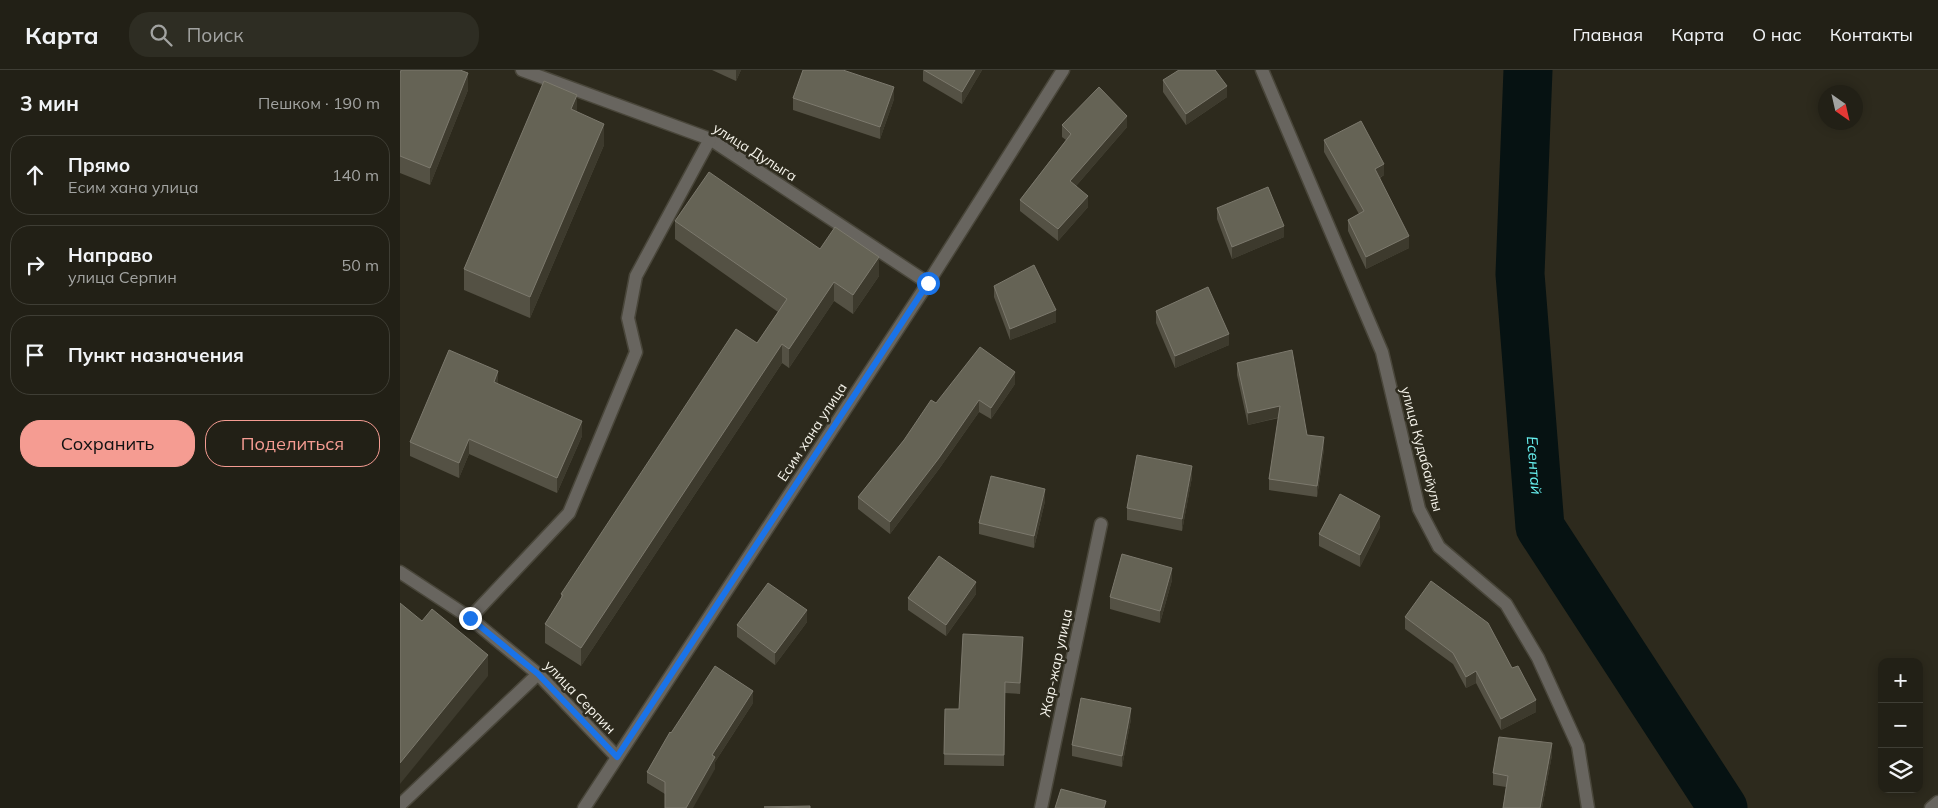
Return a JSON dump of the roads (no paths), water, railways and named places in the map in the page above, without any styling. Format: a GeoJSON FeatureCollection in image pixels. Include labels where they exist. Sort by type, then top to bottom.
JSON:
{"type":"FeatureCollection","features":[{"type":"Feature","properties":{"kind":"street","name":"улица Дулыга"},"geometry":{"type":"LineString","coordinates":[[522,70],[710,139],[928,283]]}},
{"type":"Feature","properties":{"kind":"street","name":"Есим хана улица"},"geometry":{"type":"LineString","coordinates":[[584,808],[928,283],[1063,70]]}},
{"type":"Feature","properties":{"kind":"street","name":"улица Кудабайулы"},"geometry":{"type":"LineString","coordinates":[[1262,70],[1382,352],[1419,509],[1439,547],[1506,604],[1538,658],[1578,746],[1588,808]]}},
{"type":"Feature","properties":{"kind":"street"},"geometry":{"type":"LineString","coordinates":[[470,618],[569,513],[636,352],[628,318],[636,276],[710,139]]}},
{"type":"Feature","properties":{"kind":"street","name":"Жар-жар улица"},"geometry":{"type":"LineString","coordinates":[[1041,808],[1101,524]]}},
{"type":"Feature","properties":{"kind":"street","name":"улица Серпин"},"geometry":{"type":"LineString","coordinates":[[400,572],[470,618],[538,674],[617,757]]}},
{"type":"Feature","properties":{"kind":"street"},"geometry":{"type":"LineString","coordinates":[[400,806],[538,674]]}},
{"type":"Feature","properties":{"kind":"street"},"geometry":{"type":"LineString","coordinates":[[1931,808],[1938,802]]}},
{"type":"Feature","properties":{"kind":"waterway","name":"Есентай"},"geometry":{"type":"LineString","coordinates":[[1528,70],[1520,274],[1540,527],[1723,808]]}}]}
